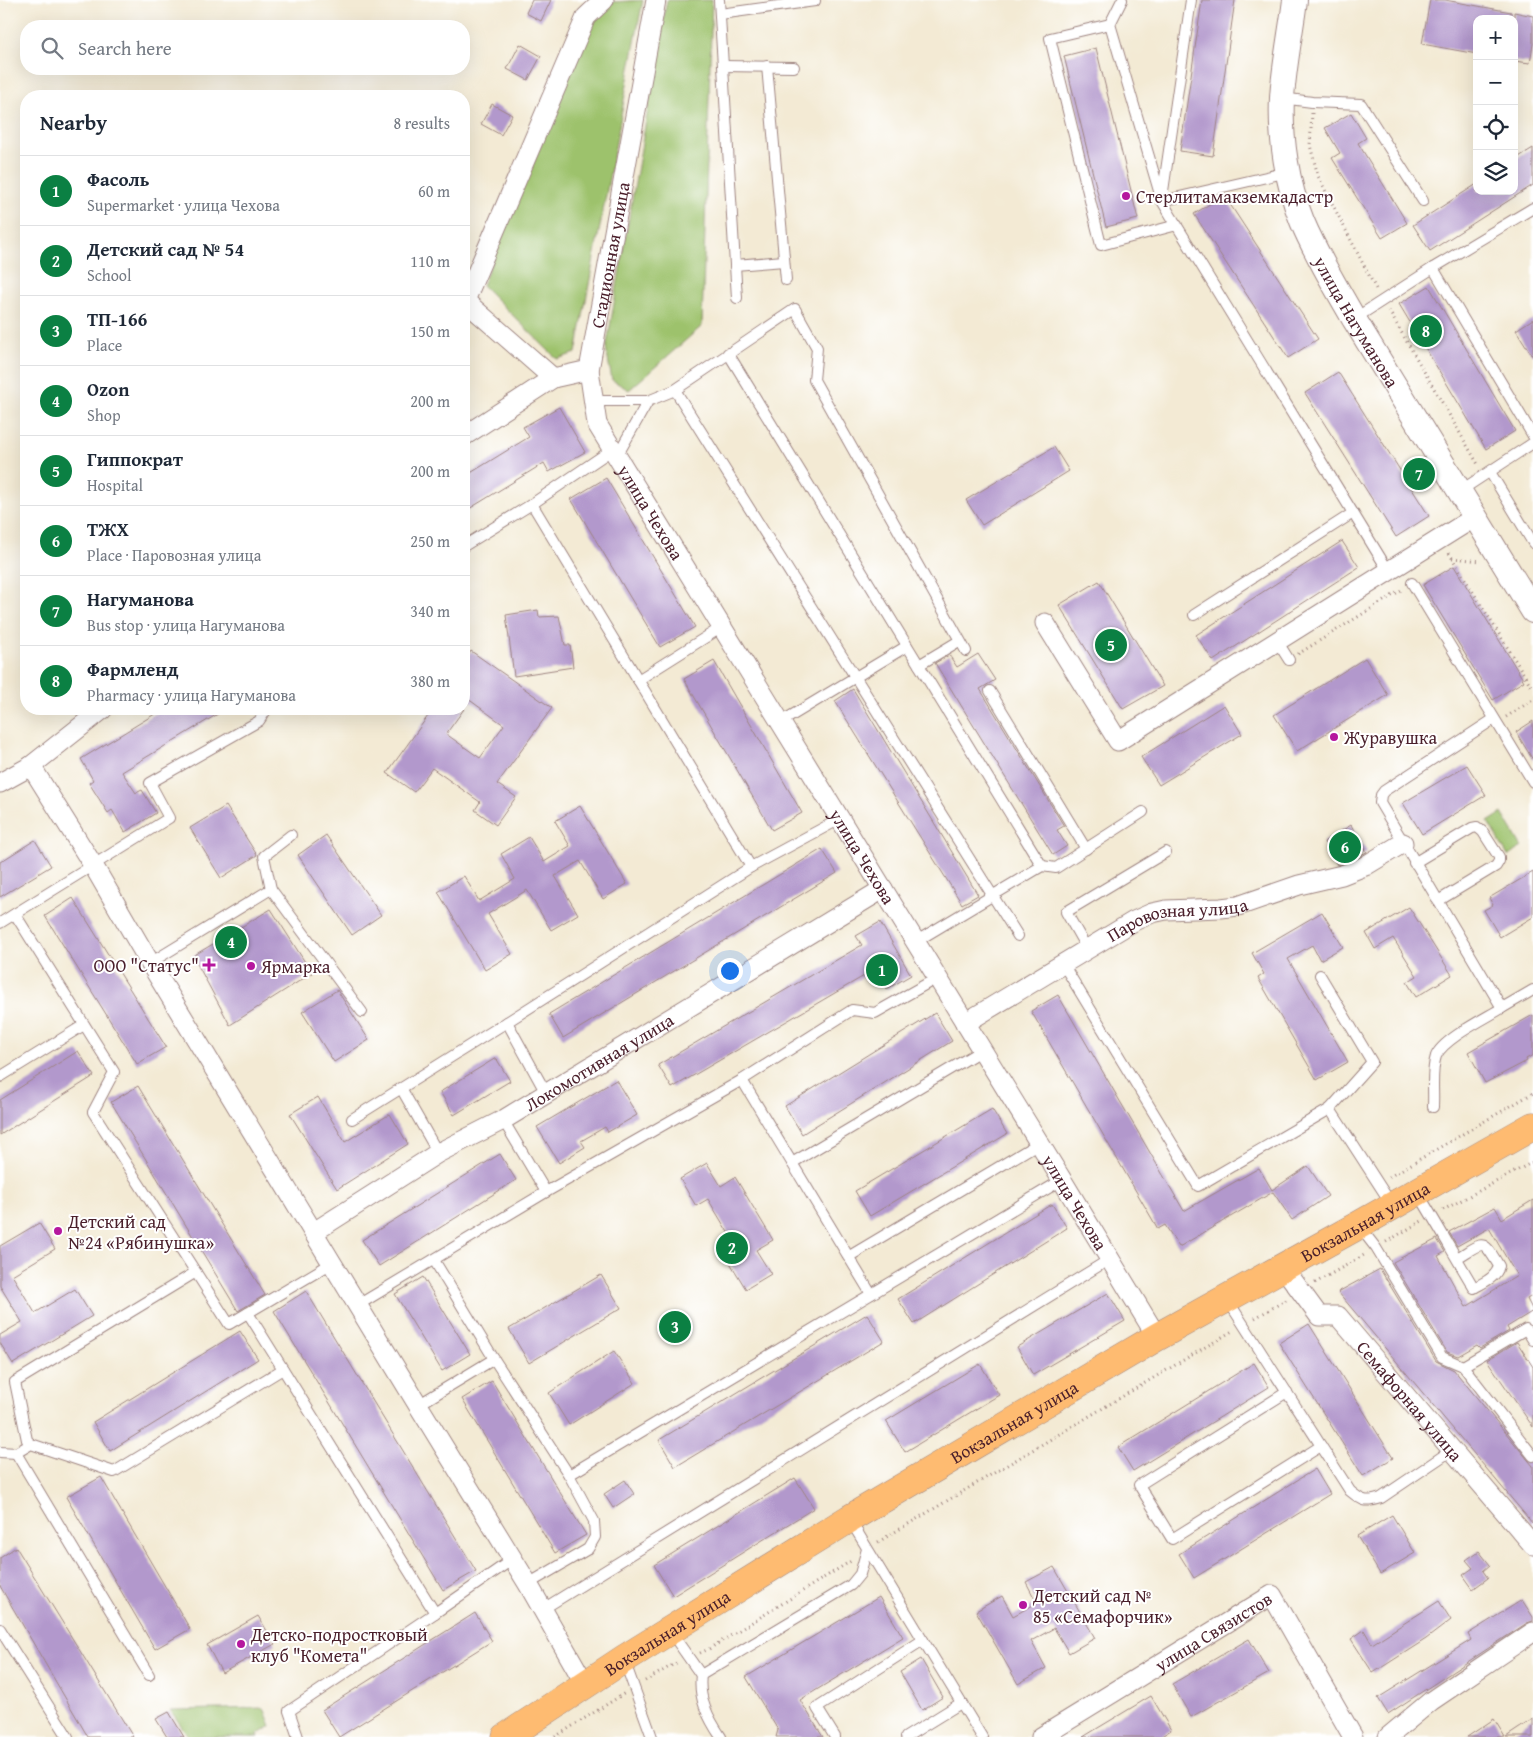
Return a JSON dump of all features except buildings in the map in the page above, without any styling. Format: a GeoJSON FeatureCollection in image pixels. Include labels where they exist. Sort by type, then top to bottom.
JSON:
{"type":"FeatureCollection","features":[{"type":"Feature","properties":{"kind":"main road","name":"Вокзальная улица"},"geometry":{"type":"LineString","coordinates":[[506,1737],[624,1659],[849,1519],[1156,1337],[1359,1225],[1386,1195],[1418,1192],[1533,1126]]}},
{"type":"Feature","properties":{"kind":"street"},"geometry":{"type":"LineString","coordinates":[[470,288],[586,17],[604,0]]}},
{"type":"Feature","properties":{"kind":"street","name":"Стадионная улица"},"geometry":{"type":"LineString","coordinates":[[589,370],[656,0]]}},
{"type":"Feature","properties":{"kind":"street","name":"улица Нагуманова"},"geometry":{"type":"LineString","coordinates":[[1295,0],[1282,98],[1283,132],[1288,172],[1302,222],[1327,272],[1354,319],[1533,611]]}},
{"type":"Feature","properties":{"kind":"street"},"geometry":{"type":"LineString","coordinates":[[470,307],[553,378]]}},
{"type":"Feature","properties":{"kind":"street"},"geometry":{"type":"LineString","coordinates":[[470,432],[553,378],[589,370]]}},
{"type":"Feature","properties":{"kind":"street","name":"улица Чехова"},"geometry":{"type":"LineString","coordinates":[[589,370],[597,424],[1062,1180],[1156,1337]]}},
{"type":"Feature","properties":{"kind":"street"},"geometry":{"type":"LineString","coordinates":[[1045,623],[1118,740],[1475,517]]}},
{"type":"Feature","properties":{"kind":"street"},"geometry":{"type":"LineString","coordinates":[[0,783],[31,766],[95,715]]}},
{"type":"Feature","properties":{"kind":"street"},"geometry":{"type":"LineString","coordinates":[[31,766],[93,865],[150,963],[418,1405],[513,1558],[585,1684]]}},
{"type":"Feature","properties":{"kind":"street","name":"Паровозная улица"},"geometry":{"type":"LineString","coordinates":[[965,1023],[1134,921],[1152,913],[1166,910],[1238,906],[1300,885],[1352,872],[1403,843]]}},
{"type":"Feature","properties":{"kind":"street","name":"Локомотивная улица"},"geometry":{"type":"LineString","coordinates":[[314,1232],[438,1153],[503,1120],[883,889]]}},
{"type":"Feature","properties":{"kind":"street","name":"Семафорная улица"},"geometry":{"type":"LineString","coordinates":[[1283,1267],[1320,1316],[1338,1316],[1533,1546]]}},
{"type":"Feature","properties":{"kind":"street","name":"улица Связистов"},"geometry":{"type":"LineString","coordinates":[[1041,1737],[1272,1596],[1353,1737]]}},
{"type":"Feature","properties":{"kind":"street"},"geometry":{"type":"LineString","coordinates":[[1388,1737],[1431,1701],[1533,1632]]}},
{"type":"Feature","properties":{"kind":"lane"},"geometry":{"type":"LineString","coordinates":[[720,0],[737,298]]}},
{"type":"Feature","properties":{"kind":"lane"},"geometry":{"type":"LineString","coordinates":[[1122,0],[1110,24],[1162,201],[1389,572]]}},
{"type":"Feature","properties":{"kind":"lane"},"geometry":{"type":"LineString","coordinates":[[1162,201],[1191,0]]}},
{"type":"Feature","properties":{"kind":"lane"},"geometry":{"type":"LineString","coordinates":[[720,14],[815,1]]}},
{"type":"Feature","properties":{"kind":"lane"},"geometry":{"type":"LineString","coordinates":[[1110,24],[1050,38],[1101,245],[1177,226]]}},
{"type":"Feature","properties":{"kind":"lane"},"geometry":{"type":"LineString","coordinates":[[724,66],[794,67]]}},
{"type":"Feature","properties":{"kind":"lane"},"geometry":{"type":"LineString","coordinates":[[767,66],[786,280]]}},
{"type":"Feature","properties":{"kind":"lane"},"geometry":{"type":"LineString","coordinates":[[1282,98],[1312,102],[1361,104],[1423,201]]}},
{"type":"Feature","properties":{"kind":"lane"},"geometry":{"type":"LineString","coordinates":[[1162,201],[1288,172]]}},
{"type":"Feature","properties":{"kind":"lane"},"geometry":{"type":"LineString","coordinates":[[1354,319],[1433,268],[1533,208]]}},
{"type":"Feature","properties":{"kind":"lane"},"geometry":{"type":"LineString","coordinates":[[735,265],[784,261]]}},
{"type":"Feature","properties":{"kind":"lane"},"geometry":{"type":"LineString","coordinates":[[1433,268],[1533,436]]}},
{"type":"Feature","properties":{"kind":"lane"},"geometry":{"type":"LineString","coordinates":[[594,402],[648,401],[675,390],[795,309],[817,348],[814,380],[966,651]]}},
{"type":"Feature","properties":{"kind":"lane"},"geometry":{"type":"LineString","coordinates":[[728,353],[1042,866]]}},
{"type":"Feature","properties":{"kind":"lane"},"geometry":{"type":"LineString","coordinates":[[675,390],[1018,936]]}},
{"type":"Feature","properties":{"kind":"lane"},"geometry":{"type":"LineString","coordinates":[[470,542],[615,452],[648,401]]}},
{"type":"Feature","properties":{"kind":"lane"},"geometry":{"type":"LineString","coordinates":[[1460,491],[1533,443]]}},
{"type":"Feature","properties":{"kind":"lane"},"geometry":{"type":"LineString","coordinates":[[1490,472],[1533,543]]}},
{"type":"Feature","properties":{"kind":"lane"},"geometry":{"type":"LineString","coordinates":[[532,504],[751,867]]}},
{"type":"Feature","properties":{"kind":"lane"},"geometry":{"type":"LineString","coordinates":[[1194,615],[1353,513]]}},
{"type":"Feature","properties":{"kind":"lane"},"geometry":{"type":"LineString","coordinates":[[1412,583],[1533,782]]}},
{"type":"Feature","properties":{"kind":"lane"},"geometry":{"type":"LineString","coordinates":[[638,680],[722,627]]}},
{"type":"Feature","properties":{"kind":"lane"},"geometry":{"type":"LineString","coordinates":[[919,665],[959,641]]}},
{"type":"Feature","properties":{"kind":"lane"},"geometry":{"type":"LineString","coordinates":[[1277,641],[1289,660]]}},
{"type":"Feature","properties":{"kind":"lane"},"geometry":{"type":"LineString","coordinates":[[780,722],[907,646]]}},
{"type":"Feature","properties":{"kind":"lane"},"geometry":{"type":"LineString","coordinates":[[990,691],[1086,849]]}},
{"type":"Feature","properties":{"kind":"lane"},"geometry":{"type":"LineString","coordinates":[[0,923],[169,818],[150,783],[259,721],[263,715]]}},
{"type":"Feature","properties":{"kind":"lane"},"geometry":{"type":"LineString","coordinates":[[1496,722],[1384,791],[1381,795],[1380,803],[1381,808],[1502,1008]]}},
{"type":"Feature","properties":{"kind":"lane"},"geometry":{"type":"LineString","coordinates":[[915,942],[1042,866],[1056,868],[1143,812]]}},
{"type":"Feature","properties":{"kind":"lane"},"geometry":{"type":"LineString","coordinates":[[352,1119],[751,867],[840,819]]}},
{"type":"Feature","properties":{"kind":"lane"},"geometry":{"type":"LineString","coordinates":[[1414,862],[1472,828],[1477,827],[1484,832],[1499,857],[1496,866],[1438,902]]}},
{"type":"Feature","properties":{"kind":"lane"},"geometry":{"type":"LineString","coordinates":[[291,835],[264,856],[271,889],[362,1012]]}},
{"type":"Feature","properties":{"kind":"lane"},"geometry":{"type":"LineString","coordinates":[[1087,949],[1066,912],[1166,852]]}},
{"type":"Feature","properties":{"kind":"lane"},"geometry":{"type":"LineString","coordinates":[[150,963],[271,889]]}},
{"type":"Feature","properties":{"kind":"lane"},"geometry":{"type":"LineString","coordinates":[[14,914],[114,1072],[93,1112],[229,1324],[332,1263]]}},
{"type":"Feature","properties":{"kind":"lane"},"geometry":{"type":"LineString","coordinates":[[1063,964],[1198,1186],[1330,1109],[1372,1062],[1320,975]]}},
{"type":"Feature","properties":{"kind":"lane"},"geometry":{"type":"LineString","coordinates":[[358,1305],[546,1192],[742,1080],[852,1010],[875,1013],[937,978]]}},
{"type":"Feature","properties":{"kind":"lane"},"geometry":{"type":"LineString","coordinates":[[1433,1107],[1434,1067],[1439,1051],[1449,1040],[1533,990]]}},
{"type":"Feature","properties":{"kind":"lane"},"geometry":{"type":"LineString","coordinates":[[506,1022],[546,1093]]}},
{"type":"Feature","properties":{"kind":"lane"},"geometry":{"type":"LineString","coordinates":[[0,1078],[84,1025]]}},
{"type":"Feature","properties":{"kind":"lane"},"geometry":{"type":"LineString","coordinates":[[792,1163],[982,1050]]}},
{"type":"Feature","properties":{"kind":"lane"},"geometry":{"type":"LineString","coordinates":[[742,1080],[871,1294]]}},
{"type":"Feature","properties":{"kind":"lane"},"geometry":{"type":"LineString","coordinates":[[401,1088],[438,1153]]}},
{"type":"Feature","properties":{"kind":"lane"},"geometry":{"type":"LineString","coordinates":[[1330,1109],[1386,1195]]}},
{"type":"Feature","properties":{"kind":"lane"},"geometry":{"type":"LineString","coordinates":[[503,1120],[546,1192]]}},
{"type":"Feature","properties":{"kind":"lane"},"geometry":{"type":"LineString","coordinates":[[848,1257],[1039,1143]]}},
{"type":"Feature","properties":{"kind":"lane"},"geometry":{"type":"LineString","coordinates":[[569,1475],[1062,1180]]}},
{"type":"Feature","properties":{"kind":"lane"},"geometry":{"type":"LineString","coordinates":[[1418,1192],[1432,1215],[1456,1258],[1474,1288],[1495,1275],[1499,1266],[1488,1247],[1483,1245],[1456,1258]]}},
{"type":"Feature","properties":{"kind":"lane"},"geometry":{"type":"LineString","coordinates":[[1359,1225],[1376,1248],[1442,1357],[1463,1366],[1533,1456]]}},
{"type":"Feature","properties":{"kind":"lane"},"geometry":{"type":"LineString","coordinates":[[543,1609],[1110,1259]]}},
{"type":"Feature","properties":{"kind":"lane"},"geometry":{"type":"LineString","coordinates":[[434,1260],[494,1359],[569,1475],[594,1520],[595,1537],[588,1549],[528,1584]]}},
{"type":"Feature","properties":{"kind":"lane"},"geometry":{"type":"LineString","coordinates":[[196,1272],[15,1382],[27,1440],[31,1444],[114,1472],[283,1368]]}},
{"type":"Feature","properties":{"kind":"lane"},"geometry":{"type":"LineString","coordinates":[[1227,1298],[1350,1492],[1360,1499],[1370,1502],[1381,1498],[1452,1450]]}},
{"type":"Feature","properties":{"kind":"lane"},"geometry":{"type":"LineString","coordinates":[[248,1313],[435,1613]]}},
{"type":"Feature","properties":{"kind":"lane"},"geometry":{"type":"LineString","coordinates":[[1463,1366],[1526,1329],[1533,1340]]}},
{"type":"Feature","properties":{"kind":"lane"},"geometry":{"type":"LineString","coordinates":[[418,1405],[494,1359]]}},
{"type":"Feature","properties":{"kind":"lane"},"geometry":{"type":"LineString","coordinates":[[1287,1392],[1139,1486],[1172,1539],[1322,1446]]}},
{"type":"Feature","properties":{"kind":"lane"},"geometry":{"type":"LineString","coordinates":[[0,1452],[16,1453],[31,1444]]}},
{"type":"Feature","properties":{"kind":"lane"},"geometry":{"type":"LineString","coordinates":[[16,1453],[149,1674]]}},
{"type":"Feature","properties":{"kind":"lane"},"geometry":{"type":"LineString","coordinates":[[849,1519],[982,1737]]}},
{"type":"Feature","properties":{"kind":"lane"},"geometry":{"type":"LineString","coordinates":[[701,1675],[851,1585],[860,1574],[867,1549]]}},
{"type":"Feature","properties":{"kind":"lane"},"geometry":{"type":"LineString","coordinates":[[298,1737],[289,1711],[513,1558]]}},
{"type":"Feature","properties":{"kind":"lane"},"geometry":{"type":"LineString","coordinates":[[0,1629],[68,1737]]}},
{"type":"Feature","properties":{"kind":"lane"},"geometry":{"type":"LineString","coordinates":[[670,1631],[701,1675],[699,1685],[701,1698],[712,1725],[721,1737]]}},
{"type":"Feature","properties":{"kind":"lane"},"geometry":{"type":"LineString","coordinates":[[835,1737],[817,1708],[924,1640]]}},
{"type":"Feature","properties":{"kind":"lane"},"geometry":{"type":"LineString","coordinates":[[0,1652],[11,1648]]}},
{"type":"Feature","properties":{"kind":"lane"},"geometry":{"type":"LineString","coordinates":[[624,1659],[652,1737]]}},
{"type":"Feature","properties":{"kind":"lane"},"geometry":{"type":"LineString","coordinates":[[906,1737],[962,1703]]}},
{"type":"Feature","properties":{"kind":"path"},"geometry":{"type":"LineString","coordinates":[[1440,540],[1533,689]]}},
{"type":"Feature","properties":{"kind":"path"},"geometry":{"type":"LineString","coordinates":[[1452,558],[1486,562]]}},
{"type":"Feature","properties":{"kind":"path"},"geometry":{"type":"LineString","coordinates":[[1289,660],[1412,583]]}},
{"type":"Feature","properties":{"kind":"path"},"geometry":{"type":"LineString","coordinates":[[1496,722],[1533,700]]}},
{"type":"Feature","properties":{"kind":"path"},"geometry":{"type":"LineString","coordinates":[[1386,1195],[1533,1093]]}},
{"type":"Feature","properties":{"kind":"path"},"geometry":{"type":"LineString","coordinates":[[555,1737],[675,1663],[717,1644],[852,1561],[867,1549],[1300,1291],[1432,1215],[1533,1162]]}},
{"type":"Feature","properties":{"kind":"green space"},"geometry":{"type":"Polygon","coordinates":[[[643,0],[576,353],[557,359],[482,285],[592,23],[611,2],[643,0]]]}},
{"type":"Feature","properties":{"kind":"green space"},"geometry":{"type":"Polygon","coordinates":[[[667,0],[712,0],[702,326],[629,390],[612,380],[606,349],[667,0]]]}},
{"type":"Feature","properties":{"kind":"green space"},"geometry":{"type":"Polygon","coordinates":[[[1502,813],[1522,847],[1508,856],[1488,822],[1502,813]]]}},
{"type":"Feature","properties":{"kind":"green space"},"geometry":{"type":"Polygon","coordinates":[[[264,1708],[271,1726],[257,1735],[258,1737],[189,1737],[170,1710],[264,1708]]]}},
{"type":"Feature","properties":{"kind":"place","name":"Стерлитамакземкадастр"},"geometry":{"type":"Point","coordinates":[1126,196]}},
{"type":"Feature","properties":{"kind":"place","name":"Фармленд"},"geometry":{"type":"Point","coordinates":[1426,331]}},
{"type":"Feature","properties":{"kind":"place","name":"Нагуманова"},"geometry":{"type":"Point","coordinates":[1419,474]}},
{"type":"Feature","properties":{"kind":"place","name":"Гиппократ"},"geometry":{"type":"Point","coordinates":[1111,645]}},
{"type":"Feature","properties":{"kind":"place","name":"Журавушка"},"geometry":{"type":"Point","coordinates":[1334,737]}},
{"type":"Feature","properties":{"kind":"place","name":"ТЖХ"},"geometry":{"type":"Point","coordinates":[1345,847]}},
{"type":"Feature","properties":{"kind":"place","name":"Ozon"},"geometry":{"type":"Point","coordinates":[231,942]}},
{"type":"Feature","properties":{"kind":"place","name":"ООО \"Статус\""},"geometry":{"type":"Point","coordinates":[209,965]}},
{"type":"Feature","properties":{"kind":"place","name":"Ярмарка"},"geometry":{"type":"Point","coordinates":[251,966]}},
{"type":"Feature","properties":{"kind":"place","name":"Фасоль"},"geometry":{"type":"Point","coordinates":[882,970]}},
{"type":"Feature","properties":{"kind":"place","name":"Детский сад №24 «Рябинушка»"},"geometry":{"type":"Point","coordinates":[58,1231]}},
{"type":"Feature","properties":{"kind":"place","name":"Детский сад № 54"},"geometry":{"type":"Point","coordinates":[732,1248]}},
{"type":"Feature","properties":{"kind":"place","name":"ТП-166"},"geometry":{"type":"Point","coordinates":[675,1327]}},
{"type":"Feature","properties":{"kind":"place","name":"Детский сад № 85 «Семафорчик»"},"geometry":{"type":"Point","coordinates":[1023,1605]}},
{"type":"Feature","properties":{"kind":"place","name":"Детско-подростковый клуб \"Комета\""},"geometry":{"type":"Point","coordinates":[241,1644]}}]}
